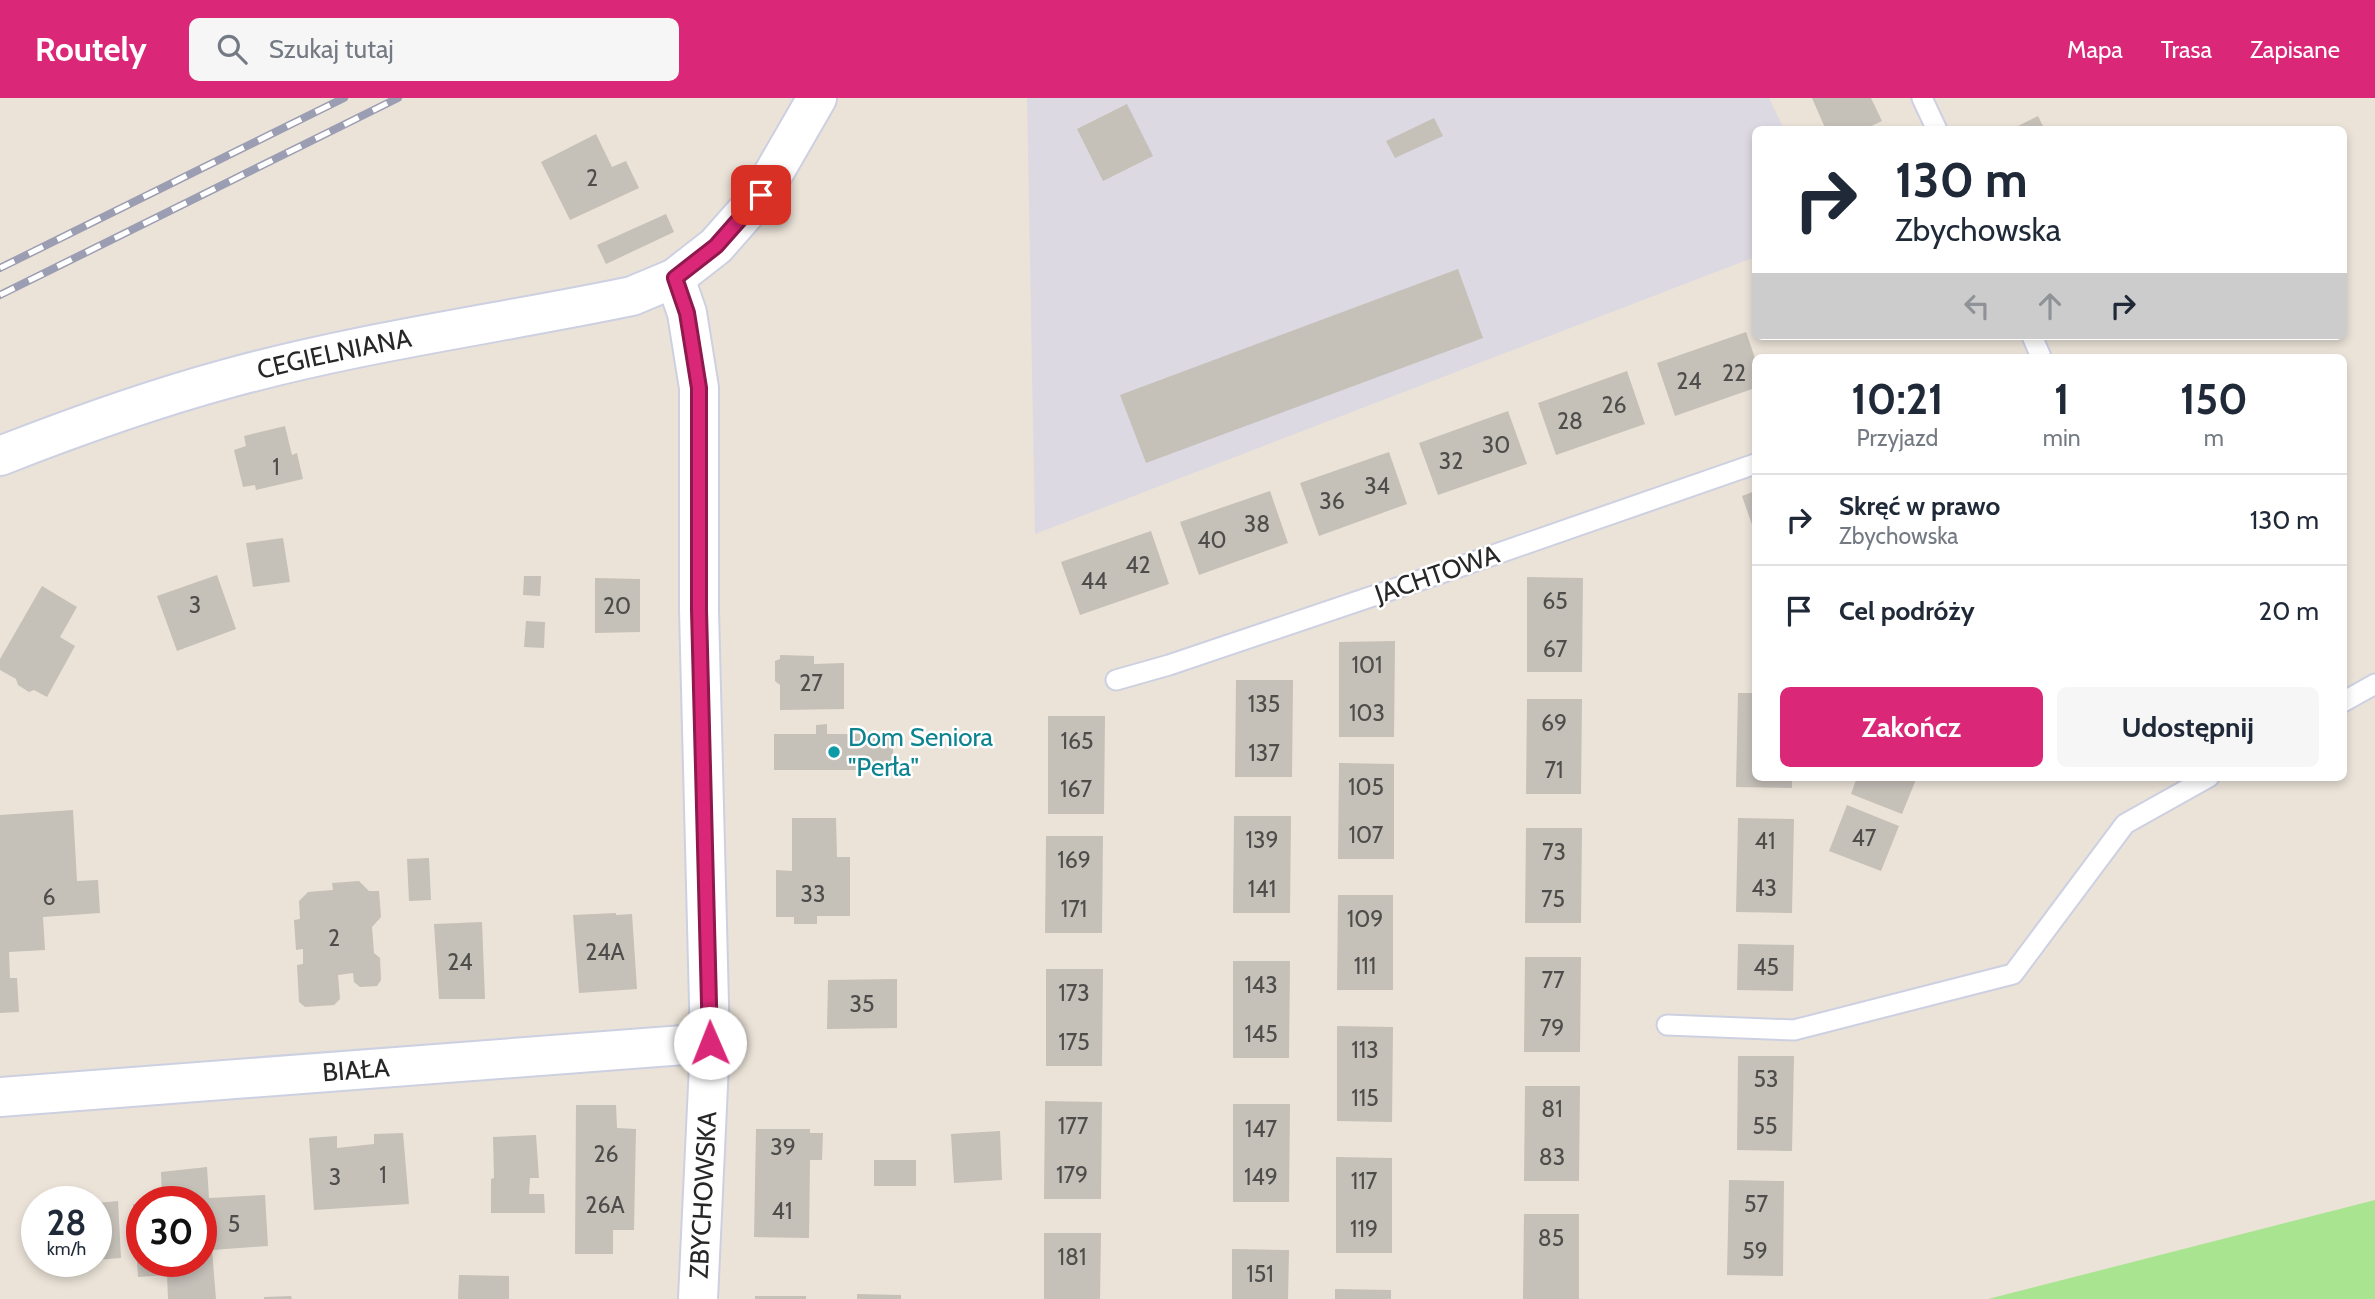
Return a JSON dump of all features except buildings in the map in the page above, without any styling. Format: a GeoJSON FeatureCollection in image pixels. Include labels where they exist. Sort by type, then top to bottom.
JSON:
{"type":"FeatureCollection","features":[{"type":"Feature","properties":{"kind":"street"},"geometry":{"type":"LineString","coordinates":[[675,278],[716,246],[761,195],[817,98]]}},
{"type":"Feature","properties":{"kind":"street","name":"CEGIELNIANA"},"geometry":{"type":"LineString","coordinates":[[0,456],[90,421],[227,379],[346,351],[632,296],[675,278]]}},
{"type":"Feature","properties":{"kind":"street","name":"ZBYCHOWSKA"},"geometry":{"type":"LineString","coordinates":[[675,278],[687,313],[699,388],[699,610],[710,1043],[698,1299]]}},
{"type":"Feature","properties":{"kind":"street","name":"BIAŁA"},"geometry":{"type":"LineString","coordinates":[[0,1097],[710,1043]]}},
{"type":"Feature","properties":{"kind":"lane"},"geometry":{"type":"LineString","coordinates":[[1923,98],[1935,126]]}},
{"type":"Feature","properties":{"kind":"lane","name":"JACHTOWA"},"geometry":{"type":"LineString","coordinates":[[1116,680],[1169,665],[1752,465]]}},
{"type":"Feature","properties":{"kind":"lane"},"geometry":{"type":"LineString","coordinates":[[2347,700],[2375,684]]}},
{"type":"Feature","properties":{"kind":"lane"},"geometry":{"type":"LineString","coordinates":[[1667,1025],[1794,1030],[2013,974],[2126,824],[2202,781]]}},
{"type":"Feature","properties":{"kind":"shaded area"},"geometry":{"type":"Polygon","coordinates":[[[1027,98],[1769,98],[1783,126],[1752,126],[1752,258],[1035,534],[1027,98]]]}},
{"type":"Feature","properties":{"kind":"green space"},"geometry":{"type":"Polygon","coordinates":[[[2375,1200],[2375,1299],[1988,1299],[2375,1200]]]}},
{"type":"Feature","properties":{"kind":"railway"},"geometry":{"type":"LineString","coordinates":[[0,268],[344,98]]}},
{"type":"Feature","properties":{"kind":"railway"},"geometry":{"type":"LineString","coordinates":[[0,295],[398,98]]}},
{"type":"Feature","properties":{"kind":"place","name":"Dom Seniora \"Perła\""},"geometry":{"type":"Point","coordinates":[834,752]}},
{"type":"Feature","properties":{"kind":"route"},"geometry":{"type":"LineString","coordinates":[[710,1043],[699,610],[699,388],[687,313],[675,278],[716,246],[761,195]]}}]}
